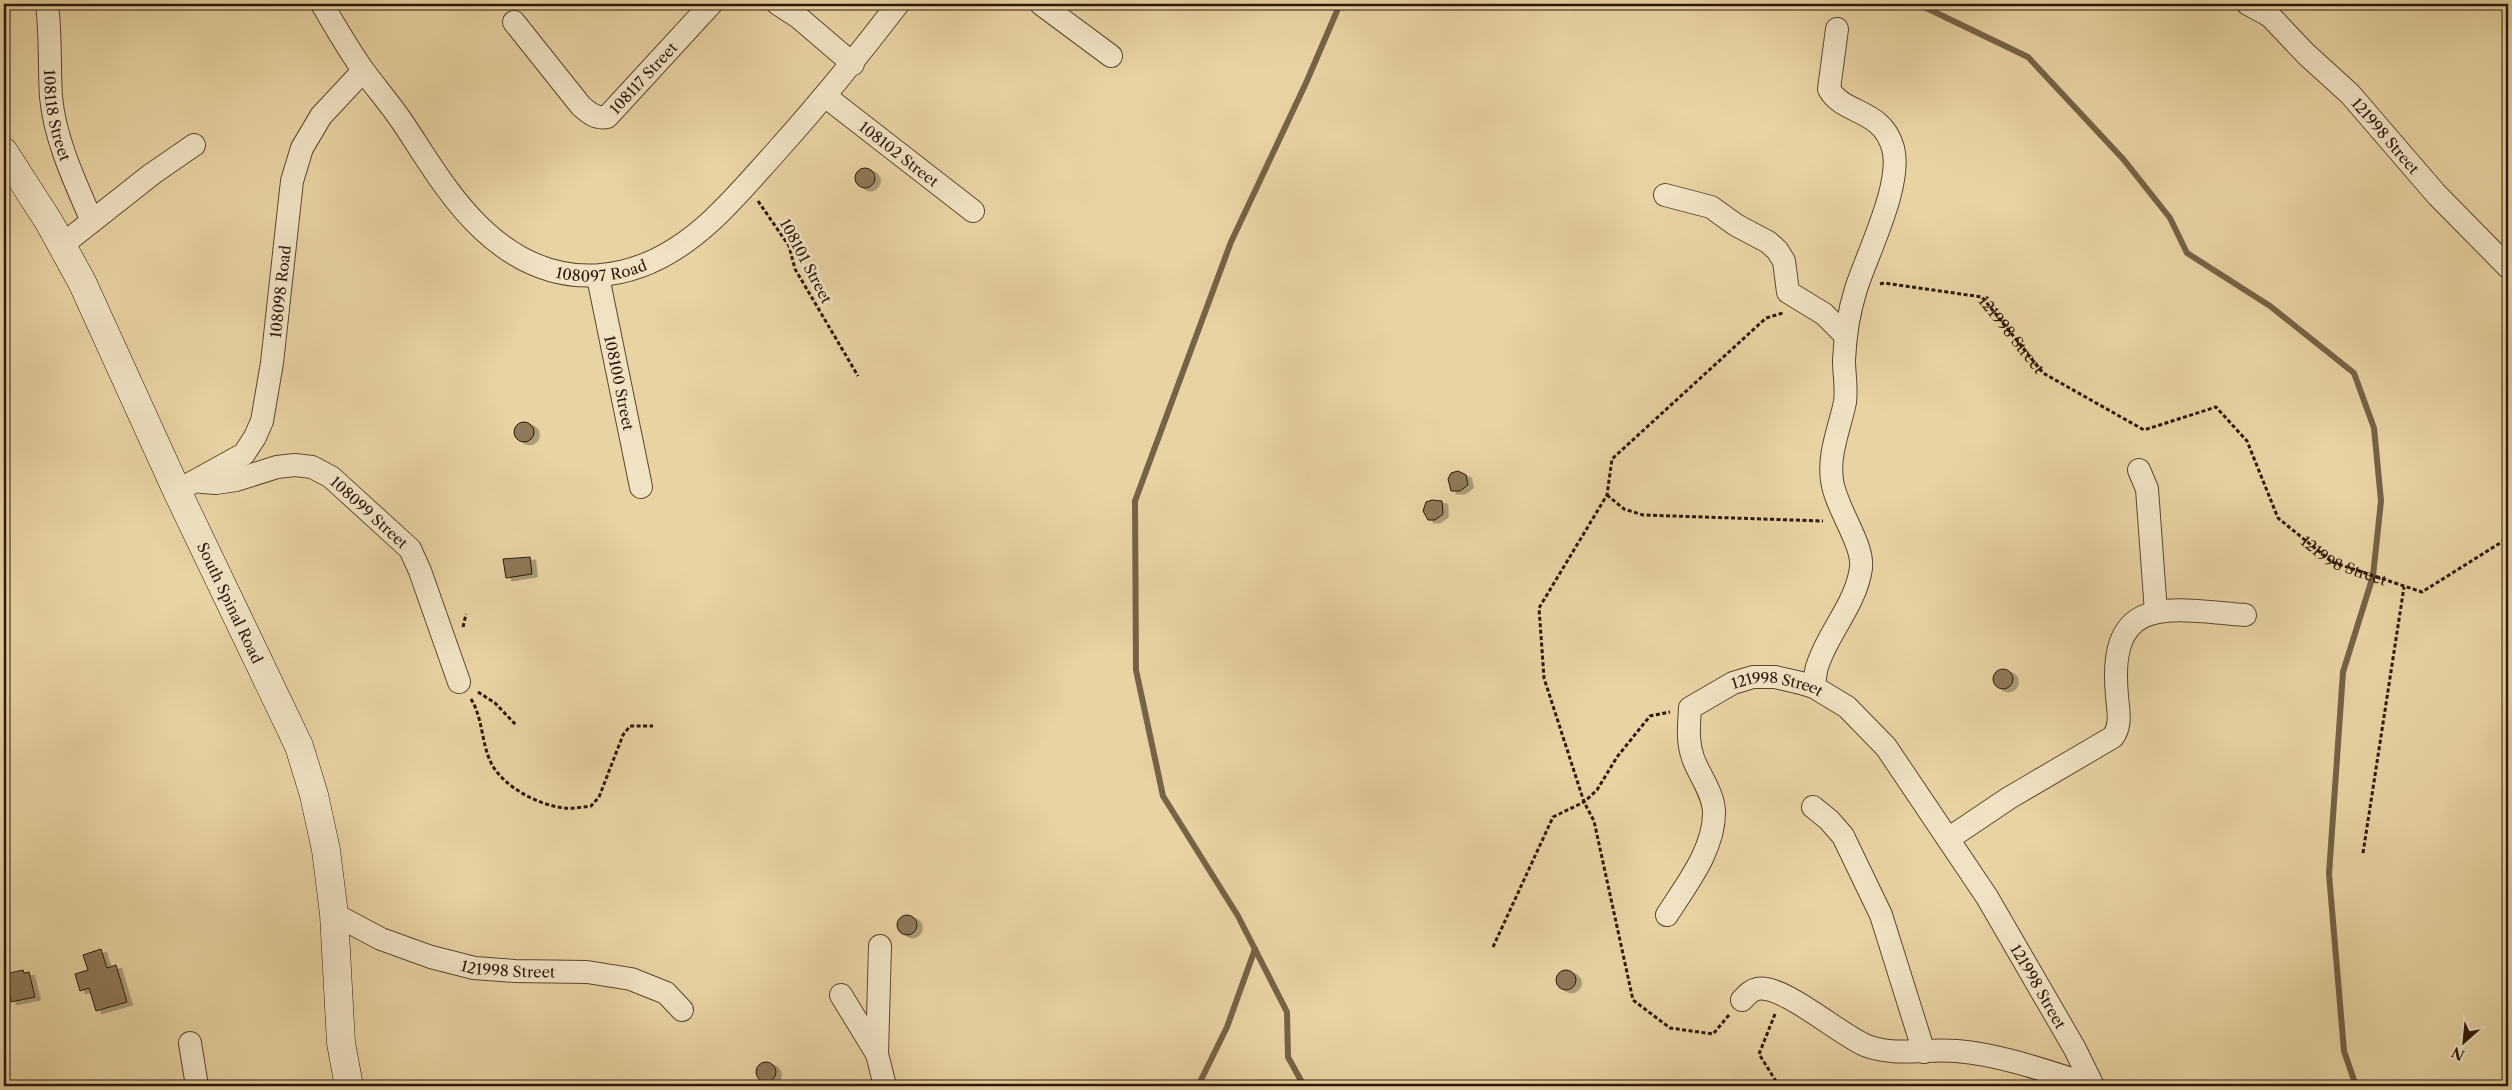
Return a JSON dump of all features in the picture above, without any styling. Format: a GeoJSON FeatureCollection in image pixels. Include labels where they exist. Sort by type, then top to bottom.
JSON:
{"type":"FeatureCollection","features":[{"type":"Feature","properties":{"kind":"street","name":"108118 Street"},"geometry":{"type":"LineString","coordinates":[[47,4],[51,97],[55,121],[64,154],[92,221]]}},
{"type":"Feature","properties":{"kind":"street","name":"108097 Road"},"geometry":{"type":"LineString","coordinates":[[322,4],[363,71],[400,118],[451,193],[482,229],[517,256],[542,269],[576,277],[598,277],[630,270],[668,253],[709,223],[747,184],[853,64],[898,4]]}},
{"type":"Feature","properties":{"kind":"street","name":"108117 Street"},"geometry":{"type":"LineString","coordinates":[[514,22],[581,106],[590,114],[602,118],[607,117],[711,4]]}},
{"type":"Feature","properties":{"kind":"street"},"geometry":{"type":"LineString","coordinates":[[778,4],[798,17],[853,64]]}},
{"type":"Feature","properties":{"kind":"street"},"geometry":{"type":"LineString","coordinates":[[1040,4],[1111,56]]}},
{"type":"Feature","properties":{"kind":"street","name":"121998 Street"},"geometry":{"type":"LineString","coordinates":[[2248,4],[2268,10],[2306,54],[2350,94],[2437,195],[2508,267]]}},
{"type":"Feature","properties":{"kind":"street"},"geometry":{"type":"LineString","coordinates":[[1814,687],[1817,666],[1844,615],[1861,568],[1862,558],[1845,521],[1832,479],[1835,439],[1845,401],[1846,336],[1855,291],[1888,199],[1892,180],[1894,149],[1887,133],[1880,124],[1837,98],[1829,89],[1837,30]]}},
{"type":"Feature","properties":{"kind":"street","name":"108098 Road"},"geometry":{"type":"LineString","coordinates":[[185,486],[221,469],[244,454],[262,421],[280,302],[292,181],[302,148],[321,116],[363,71]]}},
{"type":"Feature","properties":{"kind":"street","name":"108102 Street"},"geometry":{"type":"LineString","coordinates":[[825,96],[973,211]]}},
{"type":"Feature","properties":{"kind":"street"},"geometry":{"type":"LineString","coordinates":[[62,245],[194,145]]}},
{"type":"Feature","properties":{"kind":"street","name":"South Spinal Road"},"geometry":{"type":"LineString","coordinates":[[4,152],[62,245],[185,486],[299,746],[314,795],[326,850],[334,914],[341,1043],[350,1086]]}},
{"type":"Feature","properties":{"kind":"street"},"geometry":{"type":"LineString","coordinates":[[1665,195],[1711,207],[1736,225],[1768,242],[1777,250],[1784,261],[1788,292],[1824,314],[1846,336]]}},
{"type":"Feature","properties":{"kind":"street","name":"108100 Street"},"geometry":{"type":"LineString","coordinates":[[598,277],[641,487]]}},
{"type":"Feature","properties":{"kind":"street","name":"108099 Street"},"geometry":{"type":"LineString","coordinates":[[185,486],[216,484],[277,467],[295,465],[312,467],[331,477],[410,549],[420,571],[459,682]]}},
{"type":"Feature","properties":{"kind":"street"},"geometry":{"type":"LineString","coordinates":[[2139,470],[2147,489],[2156,612]]}},
{"type":"Feature","properties":{"kind":"street"},"geometry":{"type":"LineString","coordinates":[[1948,839],[2009,798],[2114,737],[2119,721],[2114,670],[2121,642],[2130,624],[2141,616],[2156,612],[2188,611],[2245,615]]}},
{"type":"Feature","properties":{"kind":"street","name":"121998 Street"},"geometry":{"type":"LineString","coordinates":[[1690,708],[1718,691],[1753,677],[1775,677],[1814,687],[1847,707],[1886,747],[1987,897],[2075,1049],[2093,1086]]}},
{"type":"Feature","properties":{"kind":"street"},"geometry":{"type":"LineString","coordinates":[[1667,915],[1703,857],[1711,833],[1714,812],[1688,738],[1690,708]]}},
{"type":"Feature","properties":{"kind":"street"},"geometry":{"type":"LineString","coordinates":[[1813,807],[1830,820],[1843,836],[1881,915],[1924,1052]]}},
{"type":"Feature","properties":{"kind":"street","name":"121998 Street"},"geometry":{"type":"LineString","coordinates":[[334,914],[381,939],[431,957],[474,968],[587,972],[631,979],[666,993],[682,1010]]}},
{"type":"Feature","properties":{"kind":"street"},"geometry":{"type":"LineString","coordinates":[[880,946],[877,1054],[885,1086]]}},
{"type":"Feature","properties":{"kind":"street","name":"121998 Street"},"geometry":{"type":"LineString","coordinates":[[1742,1000],[1750,992],[1759,988],[1783,995],[1865,1045],[1887,1052],[1957,1051],[2022,1064],[2093,1086]]}},
{"type":"Feature","properties":{"kind":"street"},"geometry":{"type":"LineString","coordinates":[[840,994],[877,1054]]}},
{"type":"Feature","properties":{"kind":"street"},"geometry":{"type":"LineString","coordinates":[[190,1043],[197,1086]]}},
{"type":"Feature","properties":{"kind":"path","name":"108101 Street"},"geometry":{"type":"LineString","coordinates":[[747,184],[789,246],[795,269],[858,376]]}},
{"type":"Feature","properties":{"kind":"path","name":"121998 Street"},"geometry":{"type":"LineString","coordinates":[[1855,291],[1884,283],[1982,297],[2043,373],[2144,430],[2216,407],[2247,441],[2278,518],[2332,562],[2422,592],[2508,538]]}},
{"type":"Feature","properties":{"kind":"path"},"geometry":{"type":"LineString","coordinates":[[1742,1000],[1713,1034],[1670,1028],[1633,1000],[1594,821],[1584,802],[1544,678],[1540,608],[1607,496],[1612,459],[1766,318],[1807,305]]}},
{"type":"Feature","properties":{"kind":"path"},"geometry":{"type":"LineString","coordinates":[[1607,496],[1624,509],[1643,515],[1845,521]]}},
{"type":"Feature","properties":{"kind":"path","name":"121998 Street"},"geometry":{"type":"LineString","coordinates":[[2363,853],[2404,587]]}},
{"type":"Feature","properties":{"kind":"path"},"geometry":{"type":"LineString","coordinates":[[459,682],[473,700],[494,768],[513,787],[540,802],[565,808],[591,806],[599,797],[623,735],[630,726],[652,726]]}},
{"type":"Feature","properties":{"kind":"path"},"geometry":{"type":"LineString","coordinates":[[473,700],[477,692],[495,703],[517,726]]}},
{"type":"Feature","properties":{"kind":"path"},"geometry":{"type":"LineString","coordinates":[[1493,947],[1553,816],[1584,802],[1597,790],[1617,757],[1650,716],[1690,708]]}},
{"type":"Feature","properties":{"kind":"path"},"geometry":{"type":"LineString","coordinates":[[1779,1086],[1759,1054],[1783,995]]}},
{"type":"Feature","properties":{"kind":"building"},"geometry":{"type":"Polygon","coordinates":[[[865,168],[872,171],[875,178],[872,185],[865,188],[858,185],[855,178],[858,171],[865,168]]]}},
{"type":"Feature","properties":{"kind":"building"},"geometry":{"type":"Polygon","coordinates":[[[524,422],[531,425],[534,432],[531,439],[524,442],[517,439],[514,432],[517,425],[524,422]]]}},
{"type":"Feature","properties":{"kind":"building"},"geometry":{"type":"Polygon","coordinates":[[[1458,471],[1466,475],[1468,485],[1460,491],[1451,491],[1448,479],[1451,473],[1458,471]]]}},
{"type":"Feature","properties":{"kind":"building"},"geometry":{"type":"Polygon","coordinates":[[[1432,500],[1442,501],[1443,514],[1435,520],[1428,520],[1423,511],[1426,502],[1432,500]]]}},
{"type":"Feature","properties":{"kind":"building"},"geometry":{"type":"Polygon","coordinates":[[[530,557],[532,574],[506,578],[503,559],[530,557]]]}},
{"type":"Feature","properties":{"kind":"building"},"geometry":{"type":"Polygon","coordinates":[[[2003,669],[2010,672],[2013,679],[2010,686],[2003,689],[1996,686],[1993,679],[1996,672],[2003,669]]]}},
{"type":"Feature","properties":{"kind":"building"},"geometry":{"type":"Polygon","coordinates":[[[907,915],[914,918],[917,925],[914,932],[907,935],[900,932],[897,925],[900,918],[907,915]]]}},
{"type":"Feature","properties":{"kind":"building"},"geometry":{"type":"Polygon","coordinates":[[[101,949],[107,968],[116,965],[127,1002],[96,1011],[89,988],[80,991],[75,974],[88,970],[83,955],[101,949]]]}},
{"type":"Feature","properties":{"kind":"building"},"geometry":{"type":"Polygon","coordinates":[[[23,970],[24,973],[29,972],[35,997],[11,1002],[5,974],[23,970]]]}},
{"type":"Feature","properties":{"kind":"building"},"geometry":{"type":"Polygon","coordinates":[[[1566,970],[1573,973],[1576,980],[1573,987],[1566,990],[1559,987],[1556,980],[1559,973],[1566,970]]]}},
{"type":"Feature","properties":{"kind":"building"},"geometry":{"type":"Polygon","coordinates":[[[766,1062],[773,1065],[776,1072],[773,1079],[766,1082],[759,1079],[756,1072],[759,1065],[766,1062]]]}},
{"type":"Feature","properties":{"kind":"waterway"},"geometry":{"type":"LineString","coordinates":[[1304,1086],[1288,1057],[1287,1012],[1238,916],[1163,796],[1136,670],[1135,501],[1231,242],[1306,83],[1340,4]]}},
{"type":"Feature","properties":{"kind":"waterway"},"geometry":{"type":"LineString","coordinates":[[1918,4],[2028,57],[2124,160],[2170,218],[2187,253],[2270,306],[2354,373],[2374,428],[2381,501],[2373,576],[2343,672],[2329,874],[2344,1051],[2356,1086]]}},
{"type":"Feature","properties":{"kind":"waterway"},"geometry":{"type":"LineString","coordinates":[[1198,1086],[1227,1027],[1255,949]]}}]}
